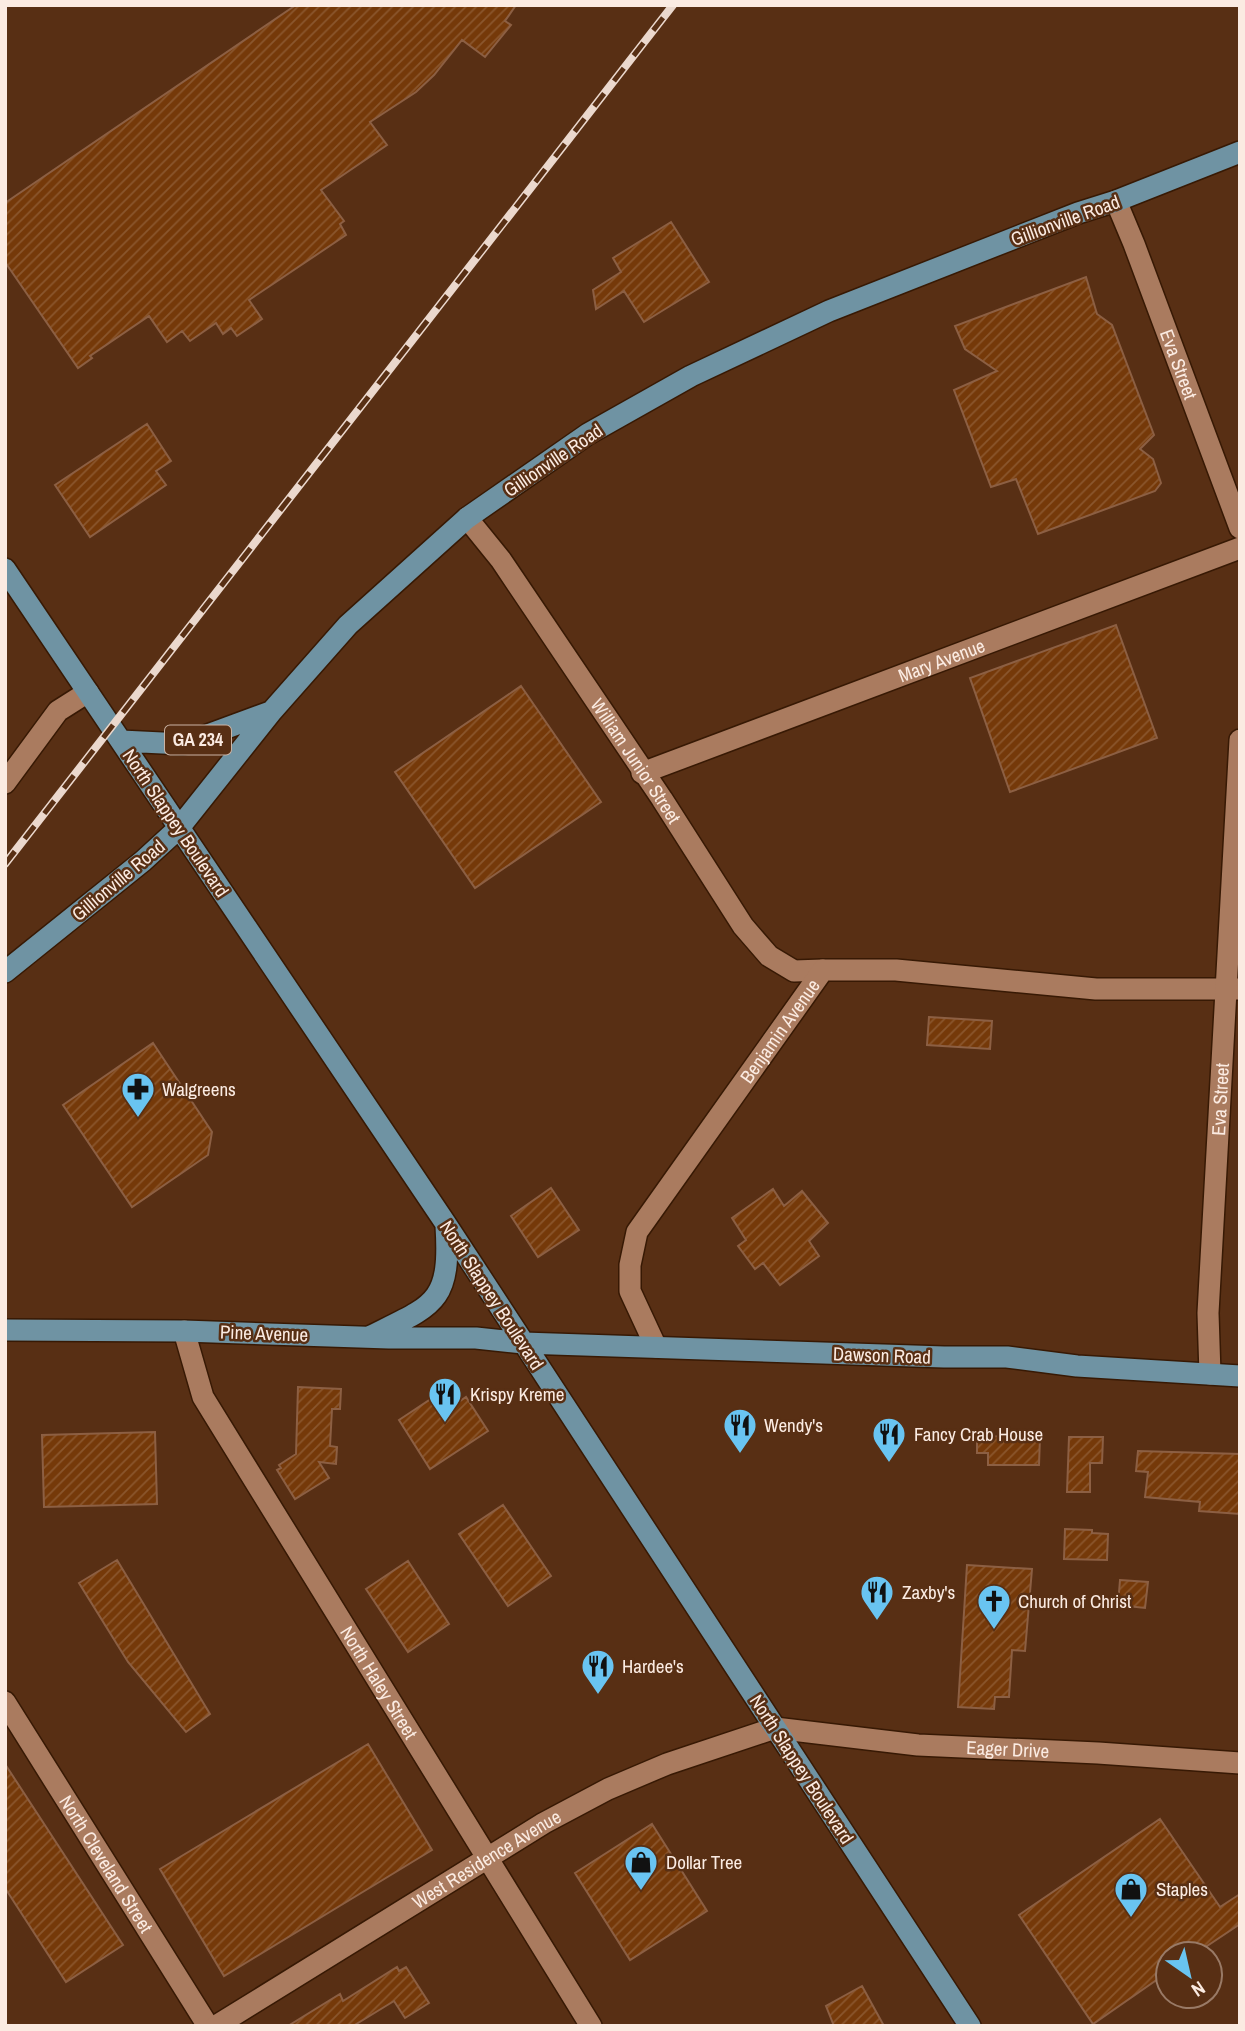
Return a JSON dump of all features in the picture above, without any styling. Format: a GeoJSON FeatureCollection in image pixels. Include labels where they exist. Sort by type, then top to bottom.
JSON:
{"type":"FeatureCollection","features":[{"type":"Feature","properties":{"kind":"main road","name":"Gillionville Road"},"geometry":{"type":"LineString","coordinates":[[5,972],[180,828],[272,711],[348,625],[467,518],[588,434],[691,376],[829,311],[1240,152]]}},
{"type":"Feature","properties":{"kind":"main road","name":"North Slappey Boulevard"},"geometry":{"type":"LineString","coordinates":[[5,569],[446,1224],[970,2026]]}},
{"type":"Feature","properties":{"kind":"main road","name":"GA 234"},"geometry":{"type":"LineString","coordinates":[[121,741],[183,744],[272,711]]}},
{"type":"Feature","properties":{"kind":"main road"},"geometry":{"type":"LineString","coordinates":[[370,1337],[423,1310],[435,1298],[446,1273],[446,1224]]}},
{"type":"Feature","properties":{"kind":"main road","name":"Pine Avenue"},"geometry":{"type":"LineString","coordinates":[[5,1330],[476,1338],[523,1343]]}},
{"type":"Feature","properties":{"kind":"main road","name":"Dawson Road"},"geometry":{"type":"LineString","coordinates":[[523,1343],[1007,1357],[1077,1366],[1240,1376]]}},
{"type":"Feature","properties":{"kind":"street","name":"Eva Street"},"geometry":{"type":"LineString","coordinates":[[1116,201],[1240,528]]}},
{"type":"Feature","properties":{"kind":"street","name":"William Junior Street"},"geometry":{"type":"LineString","coordinates":[[467,518],[501,560],[662,799],[743,926],[769,956],[794,971],[823,970]]}},
{"type":"Feature","properties":{"kind":"street","name":"Mary Avenue"},"geometry":{"type":"LineString","coordinates":[[642,773],[1240,548]]}},
{"type":"Feature","properties":{"kind":"street"},"geometry":{"type":"LineString","coordinates":[[5,783],[58,711],[88,692]]}},
{"type":"Feature","properties":{"kind":"street","name":"Eva Street"},"geometry":{"type":"LineString","coordinates":[[1210,1374],[1208,1314],[1232,989],[1240,740]]}},
{"type":"Feature","properties":{"kind":"street","name":"Benjamin Avenue"},"geometry":{"type":"LineString","coordinates":[[656,1348],[630,1291],[630,1265],[637,1232],[823,970],[896,970],[1096,989],[1232,989]]}},
{"type":"Feature","properties":{"kind":"street","name":"North Haley Street"},"geometry":{"type":"LineString","coordinates":[[184,1331],[203,1397],[591,2026]]}},
{"type":"Feature","properties":{"kind":"street","name":"North Cleveland Street"},"geometry":{"type":"LineString","coordinates":[[5,1702],[208,2026]]}},
{"type":"Feature","properties":{"kind":"street","name":"West Residence Avenue"},"geometry":{"type":"LineString","coordinates":[[216,2026],[544,1823],[608,1788],[667,1764],[775,1728]]}},
{"type":"Feature","properties":{"kind":"street","name":"Eager Drive"},"geometry":{"type":"LineString","coordinates":[[775,1728],[918,1745],[1098,1753],[1230,1763]]}},
{"type":"Feature","properties":{"kind":"street"},"geometry":{"type":"LineString","coordinates":[[1230,1763],[1240,1775]]}},
{"type":"Feature","properties":{"kind":"building"},"geometry":{"type":"Polygon","coordinates":[[[296,5],[516,5],[505,21],[511,25],[485,57],[462,40],[434,75],[416,92],[370,122],[387,145],[321,190],[344,221],[340,224],[346,235],[249,300],[262,319],[237,336],[231,328],[223,334],[216,323],[190,341],[182,331],[167,342],[149,316],[90,356],[92,358],[78,368],[5,262],[5,203],[296,5]]]}},
{"type":"Feature","properties":{"kind":"building"},"geometry":{"type":"Polygon","coordinates":[[[671,222],[709,282],[644,322],[624,291],[596,309],[593,290],[621,272],[613,258],[671,222]]]}},
{"type":"Feature","properties":{"kind":"building"},"geometry":{"type":"Polygon","coordinates":[[[1086,277],[1097,314],[1112,325],[1154,435],[1140,449],[1153,459],[1161,483],[1155,491],[1038,534],[1016,479],[991,487],[954,390],[997,371],[965,349],[955,326],[1086,277]]]}},
{"type":"Feature","properties":{"kind":"building"},"geometry":{"type":"Polygon","coordinates":[[[147,424],[171,461],[156,471],[166,485],[90,537],[55,485],[147,424]]]}},
{"type":"Feature","properties":{"kind":"building"},"geometry":{"type":"Polygon","coordinates":[[[1116,625],[1157,738],[1010,792],[970,678],[1116,625]]]}},
{"type":"Feature","properties":{"kind":"building"},"geometry":{"type":"Polygon","coordinates":[[[521,686],[601,802],[475,888],[395,772],[521,686]]]}},
{"type":"Feature","properties":{"kind":"building"},"geometry":{"type":"Polygon","coordinates":[[[929,1017],[992,1021],[990,1049],[927,1045],[929,1017]]]}},
{"type":"Feature","properties":{"kind":"building","name":"Walgreens"},"geometry":{"type":"Polygon","coordinates":[[[153,1043],[212,1132],[208,1155],[132,1207],[63,1105],[153,1043]]]}},
{"type":"Feature","properties":{"kind":"building"},"geometry":{"type":"Polygon","coordinates":[[[551,1188],[579,1230],[538,1257],[511,1216],[551,1188]]]}},
{"type":"Feature","properties":{"kind":"building"},"geometry":{"type":"Polygon","coordinates":[[[773,1189],[784,1206],[802,1191],[828,1223],[809,1241],[819,1256],[780,1285],[763,1263],[755,1269],[738,1246],[746,1240],[732,1218],[773,1189]]]}},
{"type":"Feature","properties":{"kind":"building"},"geometry":{"type":"Polygon","coordinates":[[[298,1387],[341,1389],[340,1409],[332,1409],[330,1446],[337,1447],[336,1464],[319,1462],[329,1478],[295,1499],[277,1470],[281,1468],[279,1465],[296,1454],[298,1387]]]}},
{"type":"Feature","properties":{"kind":"building"},"geometry":{"type":"Polygon","coordinates":[[[440,1393],[450,1408],[466,1397],[488,1431],[430,1469],[399,1420],[440,1393]]]}},
{"type":"Feature","properties":{"kind":"building"},"geometry":{"type":"Polygon","coordinates":[[[155,1432],[157,1504],[44,1507],[42,1435],[155,1432]]]}},
{"type":"Feature","properties":{"kind":"building"},"geometry":{"type":"Polygon","coordinates":[[[977,1436],[1040,1437],[1039,1465],[988,1465],[988,1453],[977,1453],[977,1436]]]}},
{"type":"Feature","properties":{"kind":"building"},"geometry":{"type":"Polygon","coordinates":[[[1069,1437],[1103,1437],[1102,1463],[1090,1463],[1090,1492],[1067,1492],[1069,1437]]]}},
{"type":"Feature","properties":{"kind":"building"},"geometry":{"type":"Polygon","coordinates":[[[1138,1451],[1240,1454],[1240,1514],[1199,1511],[1200,1502],[1145,1497],[1148,1472],[1136,1471],[1138,1451]]]}},
{"type":"Feature","properties":{"kind":"building"},"geometry":{"type":"Polygon","coordinates":[[[503,1505],[551,1576],[508,1606],[459,1534],[503,1505]]]}},
{"type":"Feature","properties":{"kind":"building"},"geometry":{"type":"Polygon","coordinates":[[[1065,1529],[1092,1530],[1092,1533],[1108,1534],[1107,1560],[1064,1559],[1065,1529]]]}},
{"type":"Feature","properties":{"kind":"building"},"geometry":{"type":"Polygon","coordinates":[[[117,1560],[210,1714],[186,1732],[128,1662],[79,1583],[117,1560]]]}},
{"type":"Feature","properties":{"kind":"building"},"geometry":{"type":"Polygon","coordinates":[[[408,1561],[449,1624],[408,1652],[366,1589],[408,1561]]]}},
{"type":"Feature","properties":{"kind":"building","name":"Church of Christ"},"geometry":{"type":"Polygon","coordinates":[[[967,1565],[1032,1569],[1025,1651],[1012,1650],[1009,1697],[995,1697],[994,1709],[958,1707],[967,1565]]]}},
{"type":"Feature","properties":{"kind":"building"},"geometry":{"type":"Polygon","coordinates":[[[1120,1580],[1148,1582],[1145,1608],[1118,1605],[1120,1580]]]}},
{"type":"Feature","properties":{"kind":"building"},"geometry":{"type":"Polygon","coordinates":[[[368,1744],[432,1850],[224,1976],[160,1869],[368,1744]]]}},
{"type":"Feature","properties":{"kind":"building"},"geometry":{"type":"Polygon","coordinates":[[[5,1764],[123,1945],[66,1982],[5,1888],[5,1764]]]}},
{"type":"Feature","properties":{"kind":"building","name":"Staples"},"geometry":{"type":"Polygon","coordinates":[[[1160,1819],[1220,1907],[1240,1894],[1240,1924],[1216,1940],[1154,1940],[1154,1982],[1093,2024],[1019,1915],[1160,1819]]]}},
{"type":"Feature","properties":{"kind":"building","name":"Dollar Tree"},"geometry":{"type":"Polygon","coordinates":[[[652,1824],[707,1911],[630,1960],[575,1873],[652,1824]]]}},
{"type":"Feature","properties":{"kind":"building"},"geometry":{"type":"Polygon","coordinates":[[[397,1967],[399,1971],[406,1967],[429,2003],[405,2018],[394,2001],[353,2026],[288,2026],[340,1994],[343,2001],[397,1967]]]}},
{"type":"Feature","properties":{"kind":"building"},"geometry":{"type":"Polygon","coordinates":[[[862,1986],[884,2026],[834,2026],[826,2006],[862,1986]]]}},
{"type":"Feature","properties":{"kind":"railway"},"geometry":{"type":"LineString","coordinates":[[5,864],[673,5]]}},
{"type":"Feature","properties":{"kind":"place","name":"Walgreens"},"geometry":{"type":"Point","coordinates":[138,1119]}},
{"type":"Feature","properties":{"kind":"place","name":"Krispy Kreme"},"geometry":{"type":"Point","coordinates":[445,1424]}},
{"type":"Feature","properties":{"kind":"place","name":"Wendy's"},"geometry":{"type":"Point","coordinates":[740,1455]}},
{"type":"Feature","properties":{"kind":"place","name":"Fancy Crab House"},"geometry":{"type":"Point","coordinates":[889,1464]}},
{"type":"Feature","properties":{"kind":"place","name":"Zaxby's"},"geometry":{"type":"Point","coordinates":[877,1622]}},
{"type":"Feature","properties":{"kind":"place","name":"Church of Christ"},"geometry":{"type":"Point","coordinates":[994,1631]}},
{"type":"Feature","properties":{"kind":"place","name":"Hardee's"},"geometry":{"type":"Point","coordinates":[598,1696]}},
{"type":"Feature","properties":{"kind":"place","name":"Dollar Tree"},"geometry":{"type":"Point","coordinates":[641,1892]}},
{"type":"Feature","properties":{"kind":"place","name":"Staples"},"geometry":{"type":"Point","coordinates":[1131,1919]}}]}
